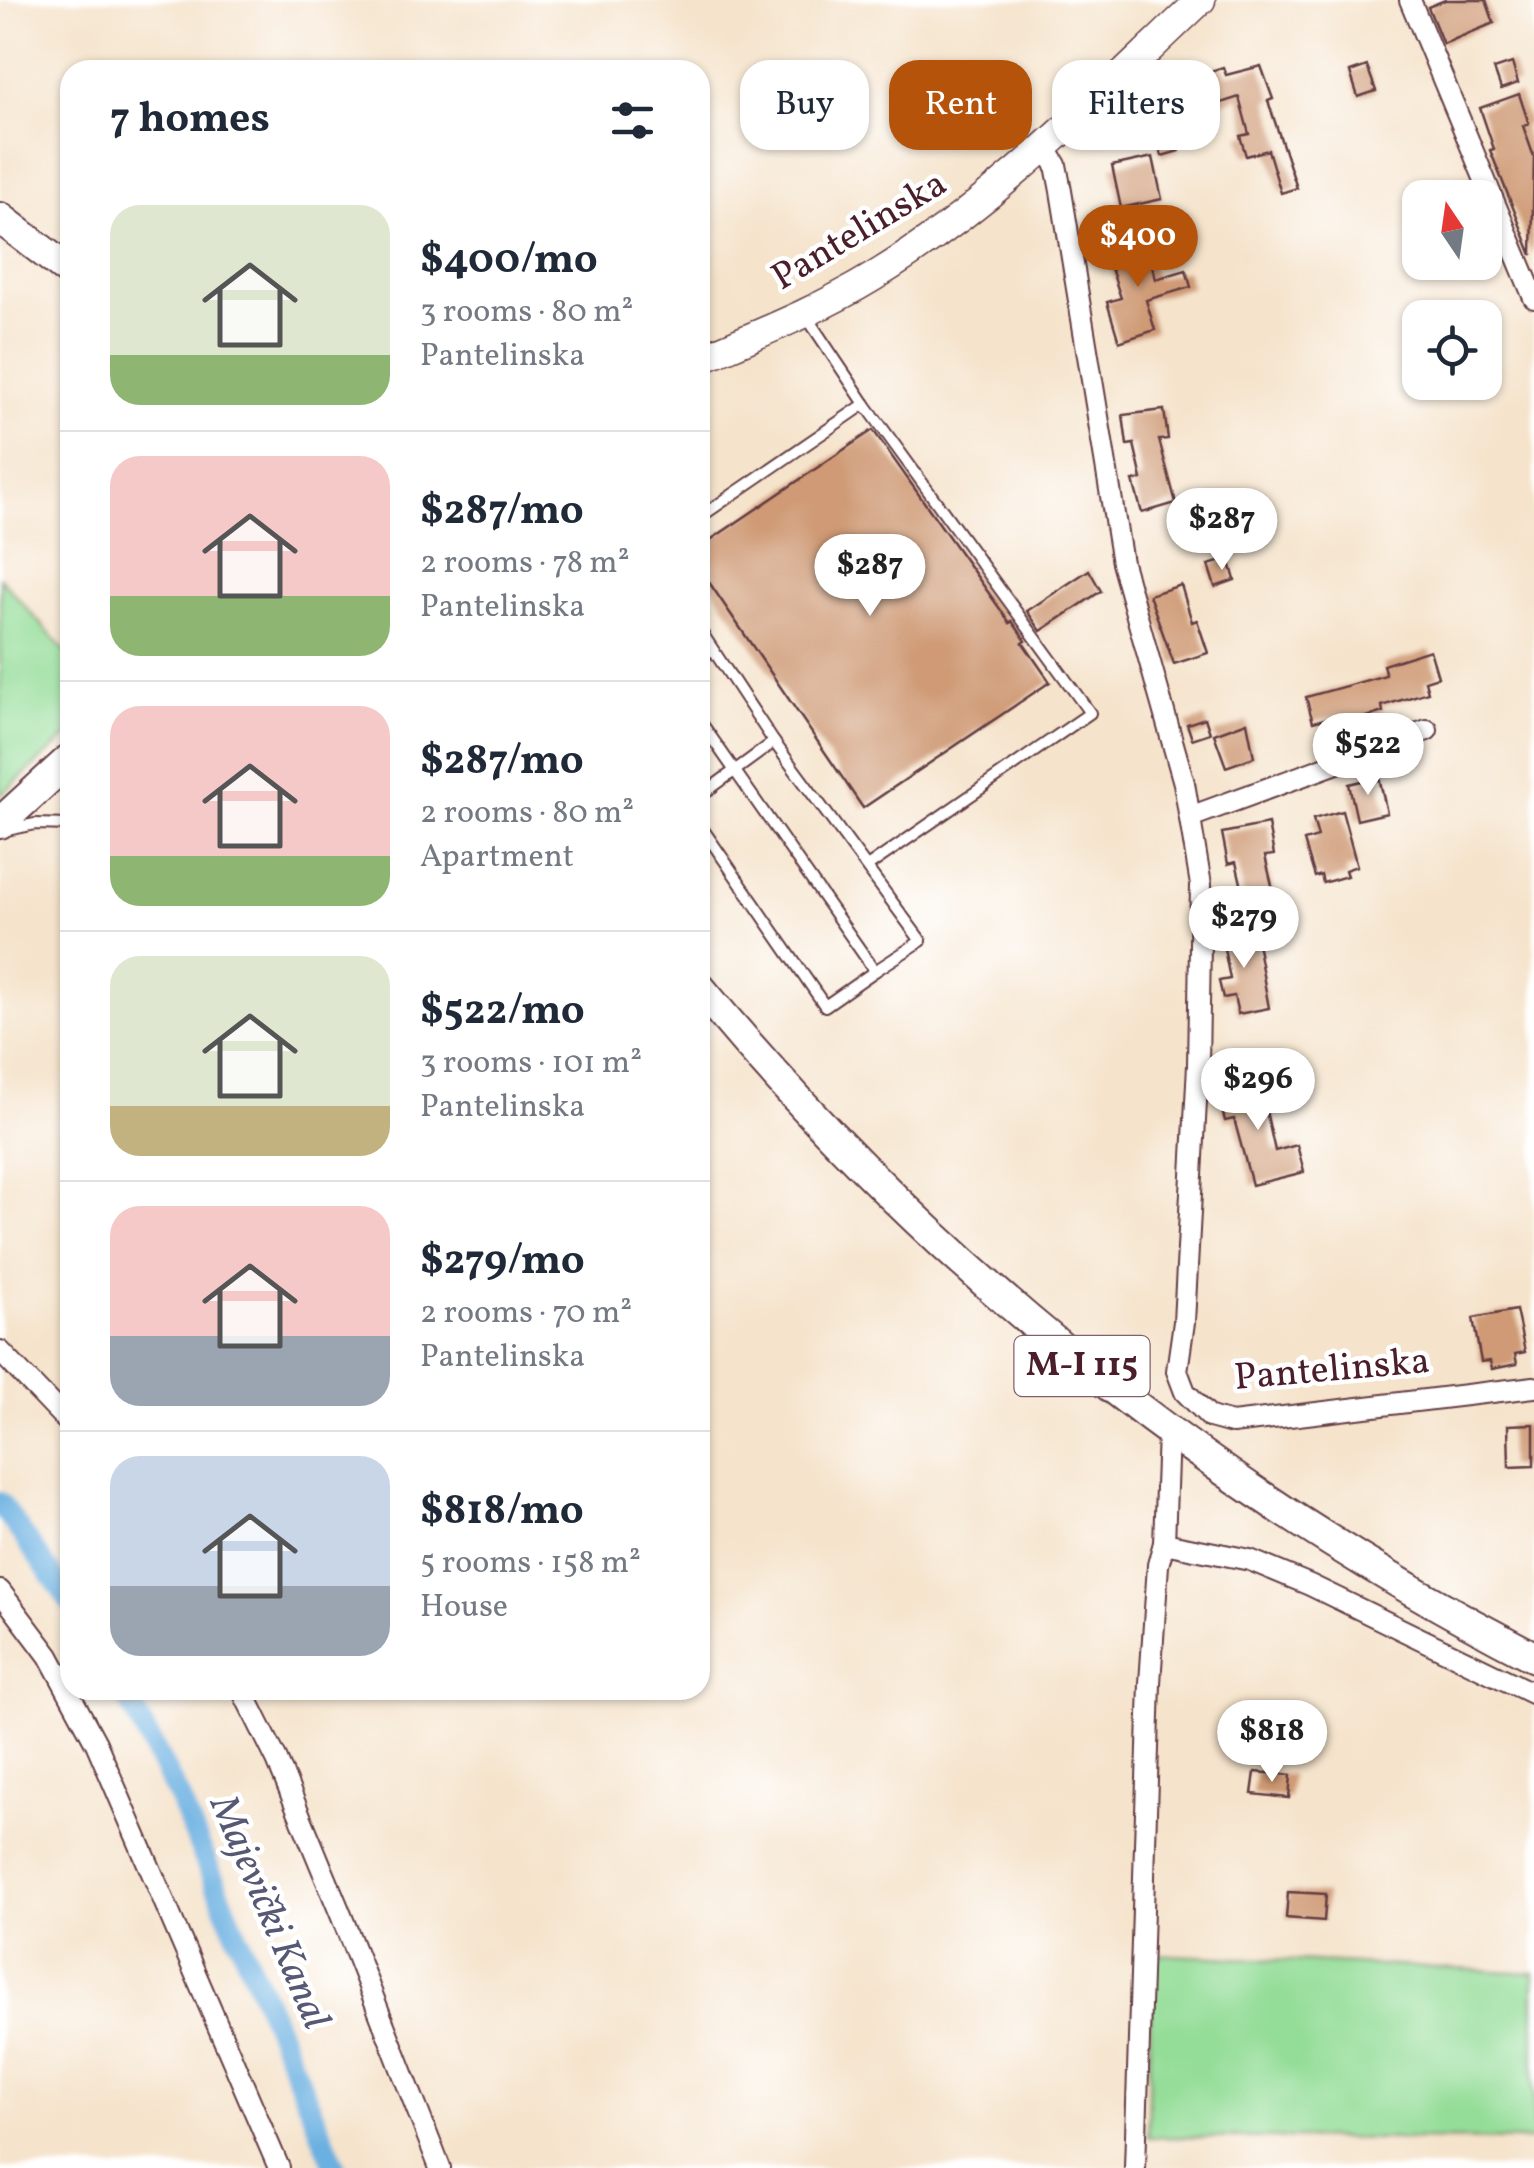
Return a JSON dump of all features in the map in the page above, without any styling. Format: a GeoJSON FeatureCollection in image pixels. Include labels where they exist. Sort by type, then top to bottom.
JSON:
{"type":"FeatureCollection","features":[{"type":"Feature","properties":{"kind":"main road","name":"Pantelinska"},"geometry":{"type":"LineString","coordinates":[[710,356],[874,277],[930,240],[1000,188],[1201,0]]}},
{"type":"Feature","properties":{"kind":"main road"},"geometry":{"type":"LineString","coordinates":[[0,218],[60,264]]}},
{"type":"Feature","properties":{"kind":"main road"},"geometry":{"type":"LineString","coordinates":[[0,823],[60,768]]}},
{"type":"Feature","properties":{"kind":"main road","name":"M-I 115"},"geometry":{"type":"LineString","coordinates":[[710,999],[802,1105],[916,1222],[1069,1356],[1168,1432],[1325,1539],[1534,1657]]}},
{"type":"Feature","properties":{"kind":"street"},"geometry":{"type":"LineString","coordinates":[[1410,0],[1534,298]]}},
{"type":"Feature","properties":{"kind":"street","name":"Pantelinska"},"geometry":{"type":"LineString","coordinates":[[1045,147],[1056,165],[1061,191],[1122,562],[1184,783],[1201,884],[1198,1065],[1184,1322],[1177,1371],[1185,1392],[1210,1417],[1232,1423],[1534,1387]]}},
{"type":"Feature","properties":{"kind":"street"},"geometry":{"type":"LineString","coordinates":[[1190,816],[1426,730]]}},
{"type":"Feature","properties":{"kind":"street"},"geometry":{"type":"LineString","coordinates":[[0,1351],[60,1414]]}},
{"type":"Feature","properties":{"kind":"street"},"geometry":{"type":"LineString","coordinates":[[1135,2168],[1150,1684],[1158,1564],[1164,1543],[1168,1432]]}},
{"type":"Feature","properties":{"kind":"street"},"geometry":{"type":"LineString","coordinates":[[1164,1543],[1265,1566],[1534,1694]]}},
{"type":"Feature","properties":{"kind":"street"},"geometry":{"type":"LineString","coordinates":[[0,1591],[60,1676]]}},
{"type":"Feature","properties":{"kind":"street"},"geometry":{"type":"LineString","coordinates":[[73,1700],[96,1743],[278,2168]]}},
{"type":"Feature","properties":{"kind":"street"},"geometry":{"type":"LineString","coordinates":[[247,1700],[298,1812],[440,2168]]}},
{"type":"Feature","properties":{"kind":"lane"},"geometry":{"type":"LineString","coordinates":[[805,313],[864,404],[1090,712],[867,867]]}},
{"type":"Feature","properties":{"kind":"lane"},"geometry":{"type":"LineString","coordinates":[[710,510],[864,404]]}},
{"type":"Feature","properties":{"kind":"lane"},"geometry":{"type":"LineString","coordinates":[[710,645],[774,742],[921,940],[826,1006],[710,839]]}},
{"type":"Feature","properties":{"kind":"lane"},"geometry":{"type":"LineString","coordinates":[[710,737],[875,972]]}},
{"type":"Feature","properties":{"kind":"lane"},"geometry":{"type":"LineString","coordinates":[[710,789],[774,742]]}},
{"type":"Feature","properties":{"kind":"lane"},"geometry":{"type":"LineString","coordinates":[[0,832],[35,824],[60,824]]}},
{"type":"Feature","properties":{"kind":"green space"},"geometry":{"type":"Polygon","coordinates":[[[0,578],[60,646],[60,743],[0,796],[0,578]]]}},
{"type":"Feature","properties":{"kind":"green space"},"geometry":{"type":"Polygon","coordinates":[[[1152,1954],[1534,1973],[1534,2140],[1148,2137],[1152,1954]]]}},
{"type":"Feature","properties":{"kind":"building"},"geometry":{"type":"Polygon","coordinates":[[[1445,0],[1486,0],[1494,23],[1443,44],[1428,7],[1445,0]]]}},
{"type":"Feature","properties":{"kind":"building"},"geometry":{"type":"Polygon","coordinates":[[[1512,63],[1518,83],[1501,89],[1494,69],[1512,63]]]}},
{"type":"Feature","properties":{"kind":"building"},"geometry":{"type":"Polygon","coordinates":[[[1261,66],[1273,99],[1268,101],[1297,188],[1281,193],[1268,150],[1246,156],[1240,136],[1249,134],[1239,97],[1220,103],[1220,68],[1226,75],[1261,66]]]}},
{"type":"Feature","properties":{"kind":"building"},"geometry":{"type":"Polygon","coordinates":[[[1367,66],[1376,91],[1358,97],[1350,72],[1367,66]]]}},
{"type":"Feature","properties":{"kind":"building"},"geometry":{"type":"Polygon","coordinates":[[[1519,94],[1529,124],[1523,126],[1534,157],[1532,255],[1490,150],[1494,149],[1480,108],[1519,94]]]}},
{"type":"Feature","properties":{"kind":"building"},"geometry":{"type":"Polygon","coordinates":[[[1160,150],[1179,150],[1179,151],[1162,156],[1160,150]]]}},
{"type":"Feature","properties":{"kind":"building"},"geometry":{"type":"Polygon","coordinates":[[[1153,157],[1162,199],[1121,208],[1112,166],[1153,157]]]}},
{"type":"Feature","properties":{"kind":"building"},"geometry":{"type":"Polygon","coordinates":[[[1144,241],[1156,279],[1186,270],[1191,287],[1146,300],[1155,330],[1119,342],[1107,302],[1121,298],[1106,253],[1144,241]]]}},
{"type":"Feature","properties":{"kind":"building"},"geometry":{"type":"Polygon","coordinates":[[[1164,410],[1168,439],[1159,440],[1176,503],[1142,513],[1133,481],[1142,479],[1134,444],[1127,445],[1123,415],[1164,410]]]}},
{"type":"Feature","properties":{"kind":"building"},"geometry":{"type":"Polygon","coordinates":[[[873,430],[1012,621],[1050,682],[863,808],[710,584],[710,540],[873,430]]]}},
{"type":"Feature","properties":{"kind":"building"},"geometry":{"type":"Polygon","coordinates":[[[1229,559],[1235,580],[1215,587],[1208,565],[1229,559]]]}},
{"type":"Feature","properties":{"kind":"building"},"geometry":{"type":"Polygon","coordinates":[[[1089,570],[1101,591],[1041,631],[1027,611],[1089,570]]]}},
{"type":"Feature","properties":{"kind":"building"},"geometry":{"type":"Polygon","coordinates":[[[1181,585],[1192,622],[1197,620],[1208,653],[1174,664],[1149,595],[1181,585]]]}},
{"type":"Feature","properties":{"kind":"building"},"geometry":{"type":"Polygon","coordinates":[[[1430,650],[1438,677],[1425,681],[1428,692],[1382,706],[1383,712],[1343,724],[1340,715],[1313,722],[1306,697],[1386,675],[1383,665],[1430,650]]]}},
{"type":"Feature","properties":{"kind":"building"},"geometry":{"type":"Polygon","coordinates":[[[1205,718],[1210,733],[1192,739],[1187,724],[1205,718]]]}},
{"type":"Feature","properties":{"kind":"building"},"geometry":{"type":"Polygon","coordinates":[[[1247,722],[1254,757],[1226,767],[1214,734],[1247,722]]]}},
{"type":"Feature","properties":{"kind":"building"},"geometry":{"type":"Polygon","coordinates":[[[1379,777],[1387,813],[1357,820],[1349,784],[1379,777]]]}},
{"type":"Feature","properties":{"kind":"building"},"geometry":{"type":"Polygon","coordinates":[[[1342,811],[1357,866],[1345,870],[1347,876],[1323,883],[1321,875],[1315,877],[1304,841],[1318,837],[1313,819],[1342,811]]]}},
{"type":"Feature","properties":{"kind":"building"},"geometry":{"type":"Polygon","coordinates":[[[1268,824],[1274,855],[1265,856],[1276,902],[1247,909],[1236,862],[1228,864],[1222,833],[1268,824]]]}},
{"type":"Feature","properties":{"kind":"building"},"geometry":{"type":"Polygon","coordinates":[[[1254,926],[1269,1008],[1238,1014],[1234,996],[1223,998],[1219,981],[1230,979],[1221,933],[1254,926]]]}},
{"type":"Feature","properties":{"kind":"building"},"geometry":{"type":"Polygon","coordinates":[[[1258,1075],[1275,1151],[1297,1145],[1304,1172],[1252,1185],[1234,1119],[1225,1121],[1221,1106],[1230,1104],[1225,1082],[1258,1075]]]}},
{"type":"Feature","properties":{"kind":"building"},"geometry":{"type":"Polygon","coordinates":[[[1516,1310],[1525,1352],[1515,1354],[1517,1364],[1492,1369],[1490,1361],[1481,1362],[1473,1318],[1516,1310]]]}},
{"type":"Feature","properties":{"kind":"building"},"geometry":{"type":"Polygon","coordinates":[[[1534,1424],[1534,1466],[1509,1467],[1508,1425],[1534,1424]]]}},
{"type":"Feature","properties":{"kind":"building"},"geometry":{"type":"Polygon","coordinates":[[[1255,1772],[1291,1775],[1289,1798],[1252,1794],[1255,1772]]]}},
{"type":"Feature","properties":{"kind":"building"},"geometry":{"type":"Polygon","coordinates":[[[1288,1892],[1326,1894],[1324,1921],[1286,1918],[1288,1892]]]}},
{"type":"Feature","properties":{"kind":"waterway","name":"Majevički Kanal"},"geometry":{"type":"LineString","coordinates":[[0,1503],[60,1587]]}},
{"type":"Feature","properties":{"kind":"waterway","name":"Majevički Kanal"},"geometry":{"type":"LineString","coordinates":[[129,1700],[179,1798],[336,2168]]}}]}
